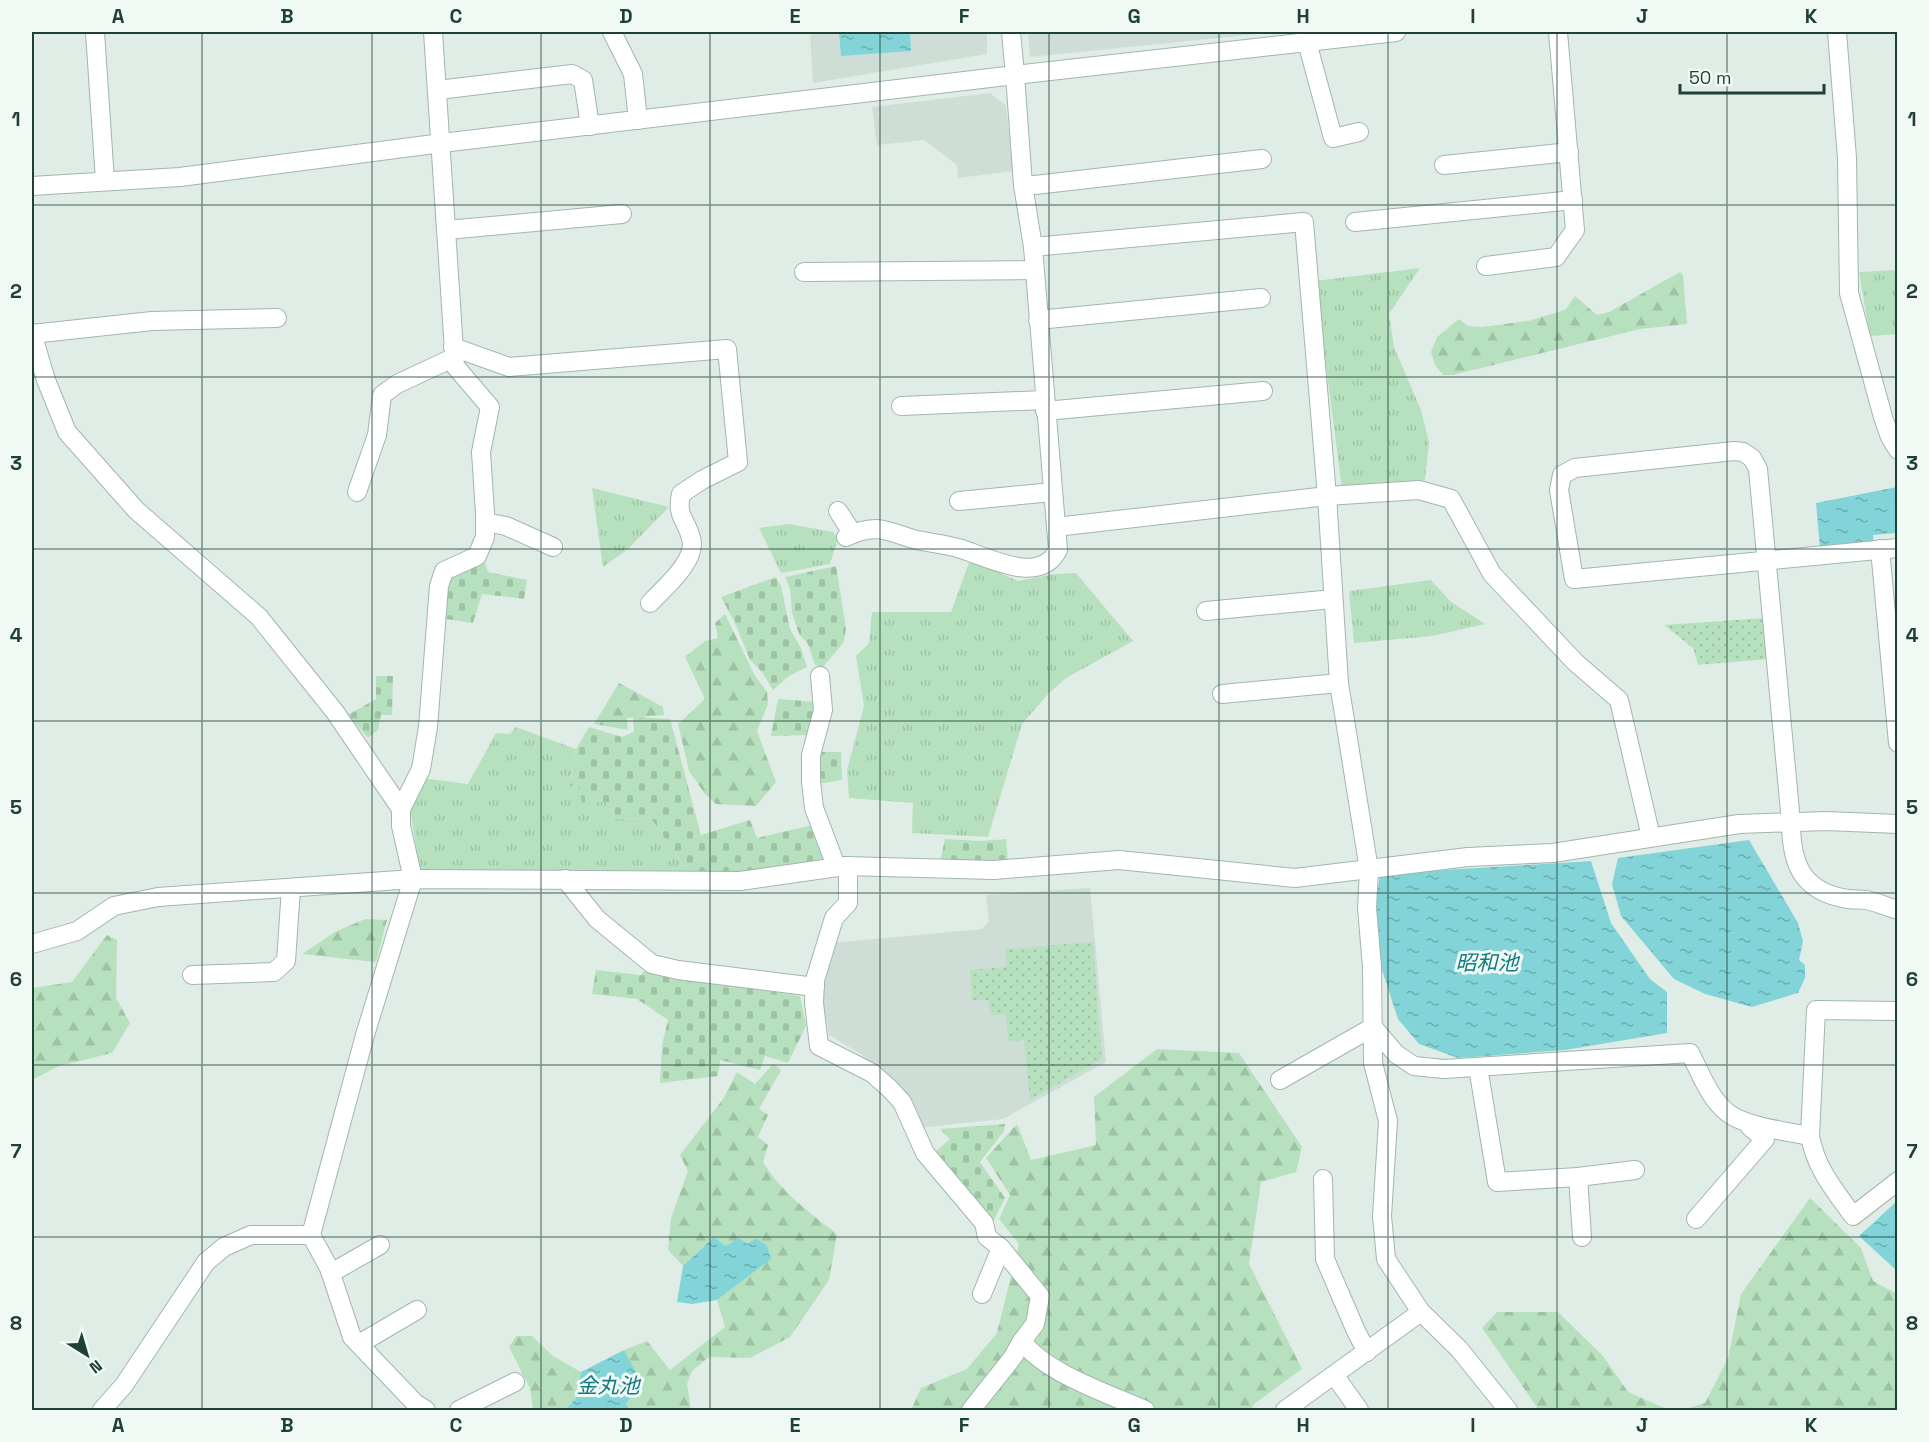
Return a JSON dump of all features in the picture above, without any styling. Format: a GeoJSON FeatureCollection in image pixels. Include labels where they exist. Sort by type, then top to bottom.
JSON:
{"type":"FeatureCollection","features":[{"type":"Feature","properties":{"kind":"street"},"geometry":{"type":"LineString","coordinates":[[95,32],[105,181]]}},
{"type":"Feature","properties":{"kind":"street"},"geometry":{"type":"LineString","coordinates":[[416,1408],[352,1336],[331,1273],[310,1235],[365,1035],[413,879],[401,825],[401,809],[421,769],[428,727],[440,586],[444,571],[477,556],[485,537],[481,452],[490,407],[455,366],[433,32]]}},
{"type":"Feature","properties":{"kind":"street"},"geometry":{"type":"LineString","coordinates":[[612,32],[633,74],[638,120]]}},
{"type":"Feature","properties":{"kind":"street"},"geometry":{"type":"LineString","coordinates":[[838,511],[849,536],[877,529],[957,547],[1001,564],[1029,568],[1041,567],[1052,561],[1058,550],[1032,247],[1023,185],[1011,32]]}},
{"type":"Feature","properties":{"kind":"street"},"geometry":{"type":"LineString","coordinates":[[32,186],[180,177],[442,143],[1307,42],[1338,35],[1396,32]]}},
{"type":"Feature","properties":{"kind":"street"},"geometry":{"type":"LineString","coordinates":[[1486,266],[1556,256],[1575,230],[1558,32]]}},
{"type":"Feature","properties":{"kind":"street"},"geometry":{"type":"LineString","coordinates":[[1837,32],[1847,158],[1849,293],[1883,417],[1890,437],[1898,450]]}},
{"type":"Feature","properties":{"kind":"street"},"geometry":{"type":"LineString","coordinates":[[1307,42],[1333,138],[1359,132]]}},
{"type":"Feature","properties":{"kind":"street"},"geometry":{"type":"LineString","coordinates":[[438,90],[572,74],[583,80],[591,126]]}},
{"type":"Feature","properties":{"kind":"street"},"geometry":{"type":"LineString","coordinates":[[1444,165],[1569,152]]}},
{"type":"Feature","properties":{"kind":"street"},"geometry":{"type":"LineString","coordinates":[[1023,185],[1262,159]]}},
{"type":"Feature","properties":{"kind":"street"},"geometry":{"type":"LineString","coordinates":[[1355,222],[1573,200]]}},
{"type":"Feature","properties":{"kind":"street"},"geometry":{"type":"LineString","coordinates":[[447,230],[622,214]]}},
{"type":"Feature","properties":{"kind":"street"},"geometry":{"type":"LineString","coordinates":[[1032,247],[1304,222],[1327,496],[1339,683],[1369,870],[1367,908],[1372,967],[1373,1063],[1388,1121],[1382,1216],[1386,1259],[1421,1312],[1459,1349],[1508,1410]]}},
{"type":"Feature","properties":{"kind":"street"},"geometry":{"type":"LineString","coordinates":[[804,272],[1034,270]]}},
{"type":"Feature","properties":{"kind":"street"},"geometry":{"type":"LineString","coordinates":[[1038,320],[1261,298]]}},
{"type":"Feature","properties":{"kind":"street"},"geometry":{"type":"LineString","coordinates":[[277,318],[152,321],[32,333],[39,382],[67,432],[136,510],[259,617],[335,712],[401,809]]}},
{"type":"Feature","properties":{"kind":"street"},"geometry":{"type":"LineString","coordinates":[[357,492],[377,435],[382,395],[454,352],[509,367],[727,349],[738,462],[702,480],[681,494],[678,506],[693,547],[678,574],[650,603]]}},
{"type":"Feature","properties":{"kind":"street"},"geometry":{"type":"LineString","coordinates":[[901,406],[1044,405],[1263,391]]}},
{"type":"Feature","properties":{"kind":"street"},"geometry":{"type":"LineString","coordinates":[[1898,744],[1889,549],[1767,559],[1574,579],[1559,490],[1563,475],[1575,468],[1743,452],[1752,458],[1758,469],[1767,559],[1791,822],[1791,846],[1797,865],[1809,882],[1823,892],[1898,910]]}},
{"type":"Feature","properties":{"kind":"street"},"geometry":{"type":"LineString","coordinates":[[1056,527],[1327,496],[1419,489],[1451,499],[1492,574],[1575,662],[1619,700],[1651,837]]}},
{"type":"Feature","properties":{"kind":"street"},"geometry":{"type":"LineString","coordinates":[[959,501],[1053,492]]}},
{"type":"Feature","properties":{"kind":"street"},"geometry":{"type":"LineString","coordinates":[[485,522],[506,526],[553,547]]}},
{"type":"Feature","properties":{"kind":"street"},"geometry":{"type":"LineString","coordinates":[[1206,611],[1333,599]]}},
{"type":"Feature","properties":{"kind":"street"},"geometry":{"type":"LineString","coordinates":[[820,676],[823,711],[811,755],[814,808],[842,866],[848,903],[834,918],[815,980],[814,1003],[819,1046],[872,1073],[902,1102],[925,1153],[984,1223],[987,1237],[1001,1248],[1040,1296],[1035,1324],[1013,1357],[971,1410]]}},
{"type":"Feature","properties":{"kind":"street"},"geometry":{"type":"LineString","coordinates":[[1222,693],[1339,683]]}},
{"type":"Feature","properties":{"kind":"street"},"geometry":{"type":"LineString","coordinates":[[32,944],[77,931],[114,906],[158,897],[413,879],[740,881],[842,866],[929,866],[994,870],[1119,860],[1295,878],[1468,857],[1553,853],[1739,824],[1826,821],[1898,824]]}},
{"type":"Feature","properties":{"kind":"street"},"geometry":{"type":"LineString","coordinates":[[565,879],[597,919],[652,964],[678,970],[815,987]]}},
{"type":"Feature","properties":{"kind":"street"},"geometry":{"type":"LineString","coordinates":[[192,975],[274,972],[286,961],[291,888]]}},
{"type":"Feature","properties":{"kind":"street"},"geometry":{"type":"LineString","coordinates":[[1898,1011],[1816,1010],[1810,1136],[1820,1169],[1852,1216],[1898,1181]]}},
{"type":"Feature","properties":{"kind":"street"},"geometry":{"type":"LineString","coordinates":[[1373,1027],[1396,1054],[1414,1066],[1444,1069],[1690,1053],[1711,1095],[1729,1114],[1769,1129],[1810,1136]]}},
{"type":"Feature","properties":{"kind":"street"},"geometry":{"type":"LineString","coordinates":[[1280,1080],[1373,1027]]}},
{"type":"Feature","properties":{"kind":"street"},"geometry":{"type":"LineString","coordinates":[[1478,1067],[1497,1182],[1578,1177],[1635,1170]]}},
{"type":"Feature","properties":{"kind":"street"},"geometry":{"type":"LineString","coordinates":[[1696,1219],[1766,1139],[1739,1118]]}},
{"type":"Feature","properties":{"kind":"street"},"geometry":{"type":"LineString","coordinates":[[1578,1177],[1582,1237]]}},
{"type":"Feature","properties":{"kind":"street"},"geometry":{"type":"LineString","coordinates":[[1323,1179],[1325,1259],[1367,1352]]}},
{"type":"Feature","properties":{"kind":"street"},"geometry":{"type":"LineString","coordinates":[[102,1410],[124,1386],[206,1262],[224,1247],[250,1235],[310,1235]]}},
{"type":"Feature","properties":{"kind":"street"},"geometry":{"type":"LineString","coordinates":[[331,1273],[380,1245]]}},
{"type":"Feature","properties":{"kind":"street"},"geometry":{"type":"LineString","coordinates":[[982,1294],[1001,1248]]}},
{"type":"Feature","properties":{"kind":"street"},"geometry":{"type":"LineString","coordinates":[[359,1344],[417,1310]]}},
{"type":"Feature","properties":{"kind":"street"},"geometry":{"type":"LineString","coordinates":[[1285,1410],[1421,1312]]}},
{"type":"Feature","properties":{"kind":"street"},"geometry":{"type":"LineString","coordinates":[[1022,1341],[1028,1350],[1068,1376],[1145,1410]]}},
{"type":"Feature","properties":{"kind":"street"},"geometry":{"type":"LineString","coordinates":[[1335,1376],[1359,1410]]}},
{"type":"Feature","properties":{"kind":"street"},"geometry":{"type":"LineString","coordinates":[[459,1410],[515,1382]]}},
{"type":"Feature","properties":{"kind":"shaded area"},"geometry":{"type":"Polygon","coordinates":[[[810,32],[987,32],[987,54],[813,83],[810,32]]]}},
{"type":"Feature","properties":{"kind":"shaded area"},"geometry":{"type":"Polygon","coordinates":[[[1028,32],[1276,32],[1030,57],[1028,32]]]}},
{"type":"Feature","properties":{"kind":"shaded area"},"geometry":{"type":"Polygon","coordinates":[[[990,93],[1006,106],[1013,171],[958,178],[957,165],[924,140],[877,145],[872,107],[990,93]]]}},
{"type":"Feature","properties":{"kind":"shaded area"},"geometry":{"type":"Polygon","coordinates":[[[1090,888],[1106,1062],[1003,1119],[918,1128],[909,1100],[901,1087],[859,1053],[829,1035],[820,986],[833,956],[832,943],[982,929],[989,921],[986,895],[1090,888]]]}},
{"type":"Feature","properties":{"kind":"green space"},"geometry":{"type":"Polygon","coordinates":[[[1420,268],[1389,314],[1394,347],[1421,410],[1429,442],[1425,480],[1342,489],[1315,281],[1420,268]]]}},
{"type":"Feature","properties":{"kind":"green space"},"geometry":{"type":"Polygon","coordinates":[[[1897,268],[1897,334],[1870,336],[1859,272],[1896,270],[1897,268]]]}},
{"type":"Feature","properties":{"kind":"green space"},"geometry":{"type":"Polygon","coordinates":[[[1680,272],[1683,275],[1687,324],[1640,329],[1453,375],[1443,375],[1435,365],[1431,352],[1437,337],[1459,319],[1468,326],[1482,327],[1528,321],[1565,310],[1575,296],[1597,315],[1609,312],[1680,272]]]}},
{"type":"Feature","properties":{"kind":"green space"},"geometry":{"type":"Polygon","coordinates":[[[592,488],[669,507],[628,549],[603,567],[592,488]]]}},
{"type":"Feature","properties":{"kind":"green space"},"geometry":{"type":"Polygon","coordinates":[[[789,524],[833,532],[838,538],[830,564],[781,573],[759,528],[789,524]]]}},
{"type":"Feature","properties":{"kind":"green space"},"geometry":{"type":"Polygon","coordinates":[[[970,560],[1018,581],[1055,574],[1076,573],[1133,641],[1066,678],[1049,693],[1022,724],[988,837],[912,833],[913,803],[849,798],[847,770],[864,706],[856,656],[869,643],[872,612],[951,612],[970,560]]]}},
{"type":"Feature","properties":{"kind":"green space"},"geometry":{"type":"Polygon","coordinates":[[[485,563],[488,572],[527,580],[524,599],[482,594],[473,623],[439,618],[448,572],[485,563]]]}},
{"type":"Feature","properties":{"kind":"green space"},"geometry":{"type":"Polygon","coordinates":[[[836,566],[846,628],[844,642],[823,667],[815,665],[808,644],[799,634],[792,613],[790,589],[785,577],[836,566]]]}},
{"type":"Feature","properties":{"kind":"green space"},"geometry":{"type":"Polygon","coordinates":[[[776,577],[781,586],[790,629],[801,648],[807,667],[789,676],[773,690],[762,672],[750,660],[735,623],[721,597],[776,577]]]}},
{"type":"Feature","properties":{"kind":"green space"},"geometry":{"type":"Polygon","coordinates":[[[1431,580],[1450,601],[1485,624],[1433,636],[1354,643],[1349,591],[1431,580]]]}},
{"type":"Feature","properties":{"kind":"green space"},"geometry":{"type":"Polygon","coordinates":[[[725,614],[754,674],[767,692],[768,704],[757,731],[776,782],[756,806],[716,804],[705,794],[689,771],[678,724],[705,699],[685,657],[705,641],[718,638],[715,623],[725,614]]]}},
{"type":"Feature","properties":{"kind":"green space"},"geometry":{"type":"Polygon","coordinates":[[[1765,618],[1769,659],[1698,665],[1693,648],[1664,625],[1765,618]]]}},
{"type":"Feature","properties":{"kind":"green space"},"geometry":{"type":"Polygon","coordinates":[[[376,676],[393,676],[392,715],[381,715],[378,730],[368,738],[348,715],[376,699],[376,676]]]}},
{"type":"Feature","properties":{"kind":"green space"},"geometry":{"type":"Polygon","coordinates":[[[619,683],[663,707],[664,715],[627,718],[628,730],[594,724],[619,683]]]}},
{"type":"Feature","properties":{"kind":"green space"},"geometry":{"type":"Polygon","coordinates":[[[778,699],[816,702],[810,735],[771,736],[778,699]]]}},
{"type":"Feature","properties":{"kind":"green space"},"geometry":{"type":"Polygon","coordinates":[[[633,717],[670,719],[701,835],[750,820],[757,838],[813,825],[830,862],[741,877],[681,876],[684,866],[651,818],[614,819],[610,802],[582,803],[579,785],[570,786],[576,749],[589,727],[622,737],[634,732],[633,717]]]}},
{"type":"Feature","properties":{"kind":"green space"},"geometry":{"type":"Polygon","coordinates":[[[516,727],[576,749],[570,786],[579,785],[610,802],[614,819],[651,818],[684,866],[681,876],[420,872],[410,808],[422,778],[468,784],[496,733],[510,734],[516,727]]]}},
{"type":"Feature","properties":{"kind":"green space"},"geometry":{"type":"Polygon","coordinates":[[[818,752],[841,752],[842,780],[818,784],[818,752]]]}},
{"type":"Feature","properties":{"kind":"green space"},"geometry":{"type":"Polygon","coordinates":[[[945,839],[981,841],[1006,839],[1008,862],[940,862],[945,839]]]}},
{"type":"Feature","properties":{"kind":"green space"},"geometry":{"type":"Polygon","coordinates":[[[365,919],[387,920],[376,962],[302,954],[335,932],[365,919]]]}},
{"type":"Feature","properties":{"kind":"green space"},"geometry":{"type":"Polygon","coordinates":[[[107,935],[117,940],[116,998],[130,1023],[112,1053],[59,1066],[32,1080],[32,988],[72,982],[107,935]]]}},
{"type":"Feature","properties":{"kind":"green space"},"geometry":{"type":"Polygon","coordinates":[[[1093,942],[1102,1059],[1030,1100],[1024,1040],[1008,1041],[1006,1014],[991,1015],[988,1000],[972,1000],[970,970],[1006,967],[1006,949],[1093,942]]]}},
{"type":"Feature","properties":{"kind":"green space"},"geometry":{"type":"Polygon","coordinates":[[[596,970],[641,975],[644,971],[800,996],[806,1026],[788,1063],[765,1056],[760,1070],[720,1060],[718,1076],[660,1083],[662,1045],[668,1020],[637,999],[592,994],[596,970]]]}},
{"type":"Feature","properties":{"kind":"green space"},"geometry":{"type":"Polygon","coordinates":[[[1157,1049],[1239,1053],[1302,1147],[1296,1172],[1261,1182],[1249,1264],[1302,1369],[1254,1404],[1251,1410],[911,1410],[921,1388],[967,1369],[997,1333],[1019,1244],[999,1219],[1010,1195],[986,1158],[1017,1124],[1031,1160],[1096,1145],[1094,1097],[1157,1049]]]}},
{"type":"Feature","properties":{"kind":"green space"},"geometry":{"type":"Polygon","coordinates":[[[773,1064],[781,1070],[759,1109],[768,1115],[758,1137],[768,1145],[763,1162],[787,1192],[837,1234],[829,1280],[790,1337],[750,1358],[709,1357],[692,1371],[687,1384],[691,1410],[629,1410],[626,1404],[624,1350],[647,1341],[670,1370],[725,1327],[717,1300],[739,1283],[748,1244],[739,1238],[726,1246],[714,1237],[683,1266],[668,1250],[671,1218],[688,1171],[680,1155],[723,1099],[737,1072],[755,1084],[773,1064]]]}},
{"type":"Feature","properties":{"kind":"green space"},"geometry":{"type":"Polygon","coordinates":[[[1005,1124],[1004,1131],[980,1162],[1005,1198],[993,1222],[935,1152],[950,1139],[940,1129],[1005,1124]]]}},
{"type":"Feature","properties":{"kind":"green space"},"geometry":{"type":"Polygon","coordinates":[[[1810,1198],[1861,1248],[1873,1281],[1897,1294],[1897,1410],[1683,1410],[1705,1403],[1728,1358],[1741,1294],[1810,1198]]]}},
{"type":"Feature","properties":{"kind":"green space"},"geometry":{"type":"Polygon","coordinates":[[[1497,1312],[1558,1312],[1603,1356],[1628,1392],[1669,1410],[1539,1410],[1482,1328],[1497,1312]]]}},
{"type":"Feature","properties":{"kind":"green space"},"geometry":{"type":"Polygon","coordinates":[[[516,1336],[532,1336],[553,1356],[581,1372],[576,1398],[565,1410],[533,1410],[530,1388],[509,1347],[516,1336]]]}},
{"type":"Feature","properties":{"kind":"water"},"geometry":{"type":"Polygon","coordinates":[[[839,32],[910,32],[911,51],[841,56],[839,32]]]}},
{"type":"Feature","properties":{"kind":"water"},"geometry":{"type":"Polygon","coordinates":[[[1897,487],[1897,533],[1873,535],[1874,544],[1820,548],[1816,503],[1897,487]]]}},
{"type":"Feature","properties":{"kind":"water"},"geometry":{"type":"Polygon","coordinates":[[[1749,840],[1798,923],[1803,941],[1799,960],[1805,965],[1805,978],[1798,993],[1752,1007],[1705,994],[1674,979],[1621,916],[1612,884],[1618,858],[1749,840]]]}},
{"type":"Feature","properties":{"kind":"water","name":"昭和池"},"geometry":{"type":"Polygon","coordinates":[[[1591,861],[1611,923],[1650,979],[1667,992],[1667,1033],[1565,1050],[1458,1058],[1419,1044],[1398,1019],[1380,964],[1376,902],[1380,874],[1591,861]]]}},
{"type":"Feature","properties":{"kind":"water"},"geometry":{"type":"Polygon","coordinates":[[[1897,1201],[1898,1268],[1896,1270],[1859,1236],[1897,1201]]]}},
{"type":"Feature","properties":{"kind":"water"},"geometry":{"type":"Polygon","coordinates":[[[714,1237],[726,1246],[739,1238],[748,1244],[756,1238],[767,1246],[771,1259],[717,1300],[692,1304],[677,1302],[683,1266],[714,1237]]]}},
{"type":"Feature","properties":{"kind":"water","name":"金丸池"},"geometry":{"type":"Polygon","coordinates":[[[624,1350],[642,1384],[626,1403],[629,1410],[565,1410],[576,1398],[581,1372],[624,1350]]]}}]}
